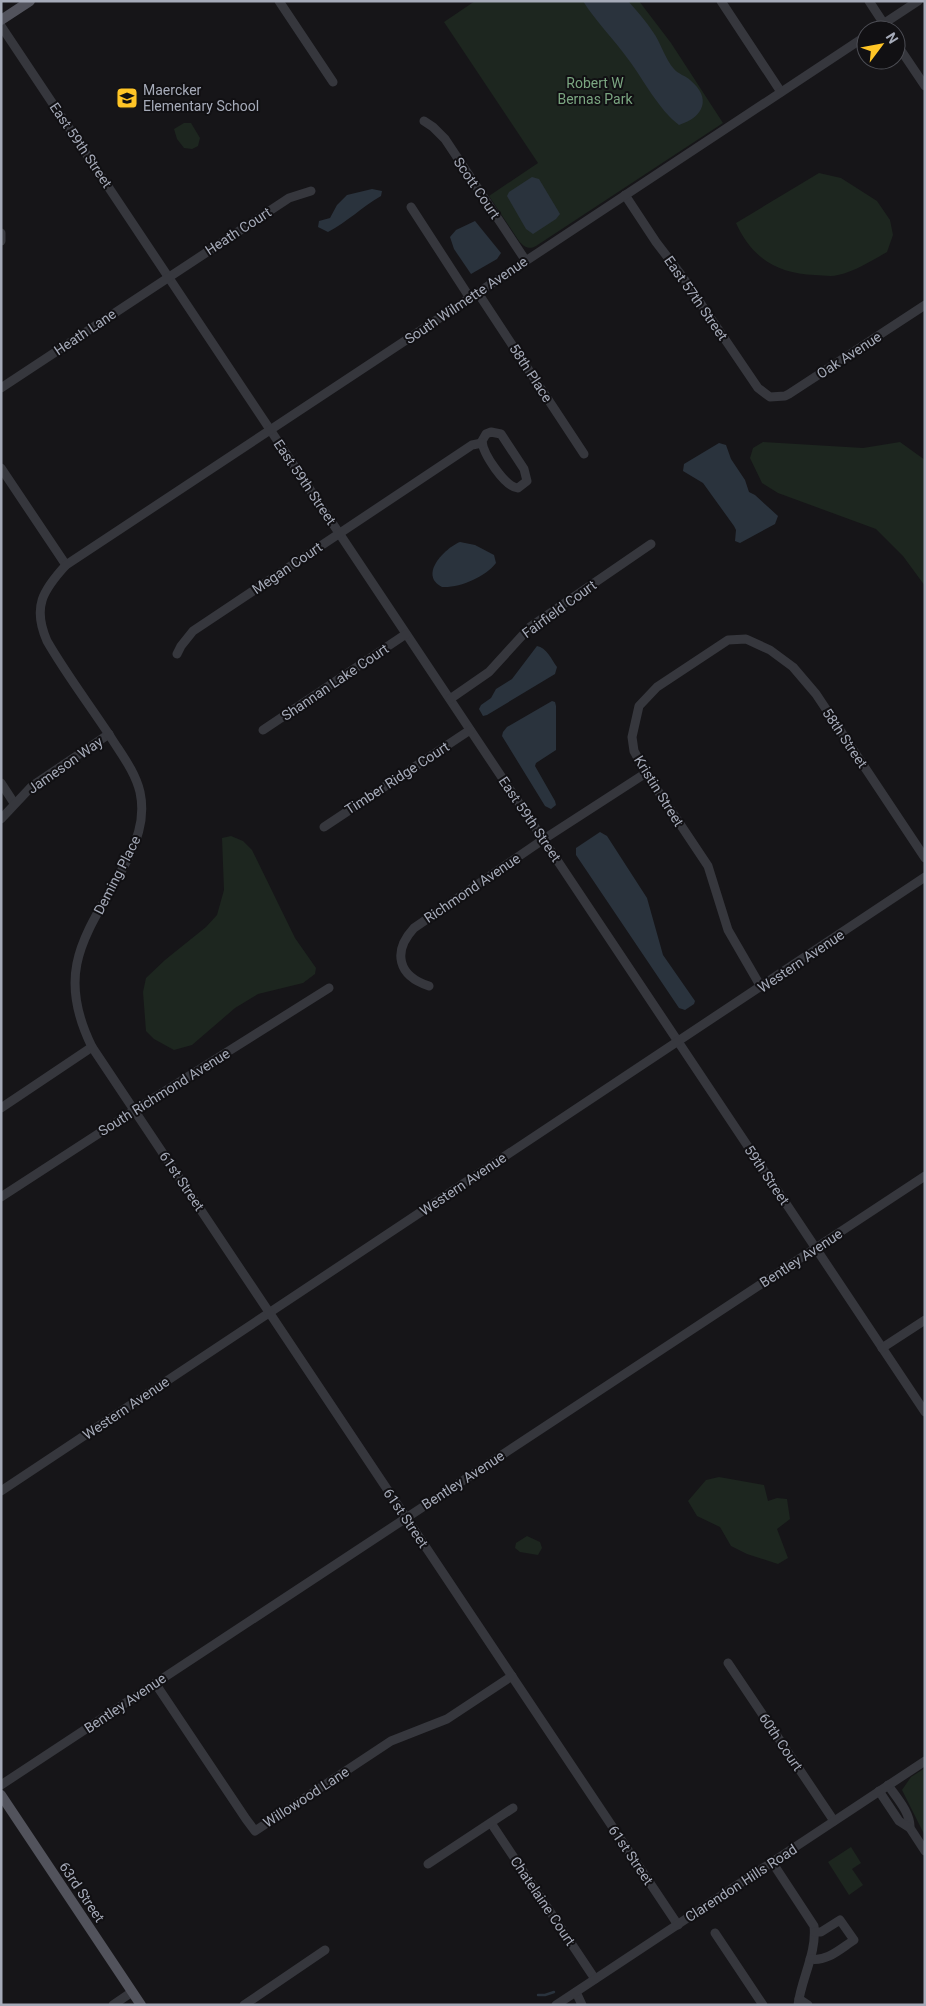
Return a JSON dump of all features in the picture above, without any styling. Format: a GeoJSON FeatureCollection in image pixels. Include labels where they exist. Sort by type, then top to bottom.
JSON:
{"type":"FeatureCollection","features":[{"type":"Feature","properties":{"kind":"main road"},"geometry":{"type":"LineString","coordinates":[[1,20],[30,1]]}},
{"type":"Feature","properties":{"kind":"main road","name":"63rd Street"},"geometry":{"type":"LineString","coordinates":[[1,1795],[141,2005]]}},
{"type":"Feature","properties":{"kind":"street"},"geometry":{"type":"LineString","coordinates":[[279,1],[333,82]]}},
{"type":"Feature","properties":{"kind":"street"},"geometry":{"type":"LineString","coordinates":[[721,1],[781,92]]}},
{"type":"Feature","properties":{"kind":"street"},"geometry":{"type":"LineString","coordinates":[[868,1],[881,20]]}},
{"type":"Feature","properties":{"kind":"street"},"geometry":{"type":"LineString","coordinates":[[895,20],[918,1]]}},
{"type":"Feature","properties":{"kind":"street","name":"East 59th Street"},"geometry":{"type":"LineString","coordinates":[[1,26],[610,939]]}},
{"type":"Feature","properties":{"kind":"street","name":"South Wilmette Avenue"},"geometry":{"type":"LineString","coordinates":[[66,565],[856,43]]}},
{"type":"Feature","properties":{"kind":"street"},"geometry":{"type":"LineString","coordinates":[[906,57],[925,86]]}},
{"type":"Feature","properties":{"kind":"street","name":"Scott Court"},"geometry":{"type":"LineString","coordinates":[[424,121],[433,126],[445,139],[526,261]]}},
{"type":"Feature","properties":{"kind":"street","name":"Heath Court"},"geometry":{"type":"LineString","coordinates":[[168,276],[289,198],[311,191]]}},
{"type":"Feature","properties":{"kind":"street","name":"East 57th Street"},"geometry":{"type":"LineString","coordinates":[[625,196],[758,388],[770,397]]}},
{"type":"Feature","properties":{"kind":"street","name":"58th Place"},"geometry":{"type":"LineString","coordinates":[[411,208],[584,454]]}},
{"type":"Feature","properties":{"kind":"street"},"geometry":{"type":"LineString","coordinates":[[1,233],[1,241]]}},
{"type":"Feature","properties":{"kind":"street","name":"Heath Lane"},"geometry":{"type":"LineString","coordinates":[[1,388],[168,276]]}},
{"type":"Feature","properties":{"kind":"street","name":"Oak Avenue"},"geometry":{"type":"LineString","coordinates":[[770,397],[789,394],[925,305]]}},
{"type":"Feature","properties":{"kind":"street","name":"Megan Court"},"geometry":{"type":"LineString","coordinates":[[177,654],[193,631],[472,446],[482,443],[486,434],[496,432],[501,434],[524,469],[527,481],[518,488],[509,485],[485,451],[482,443]]}},
{"type":"Feature","properties":{"kind":"street"},"geometry":{"type":"LineString","coordinates":[[1,468],[66,565]]}},
{"type":"Feature","properties":{"kind":"street","name":"Fairfield Court"},"geometry":{"type":"LineString","coordinates":[[450,699],[489,672],[530,627],[652,544]]}},
{"type":"Feature","properties":{"kind":"street","name":"Deming Place"},"geometry":{"type":"LineString","coordinates":[[66,565],[49,584],[41,601],[42,626],[50,646],[136,779],[140,792],[142,811],[141,829],[133,848],[90,927],[77,958],[74,986],[76,1003],[82,1025],[92,1047],[135,1110]]}},
{"type":"Feature","properties":{"kind":"street","name":"Shannan Lake Court"},"geometry":{"type":"LineString","coordinates":[[263,730],[406,634]]}},
{"type":"Feature","properties":{"kind":"street","name":"Kristin Street"},"geometry":{"type":"LineString","coordinates":[[746,639],[728,640],[656,687],[638,706],[632,737],[634,752],[646,773],[708,866],[728,930],[761,987]]}},
{"type":"Feature","properties":{"kind":"street","name":"58th Street"},"geometry":{"type":"LineString","coordinates":[[746,639],[758,643],[784,660],[807,682],[925,858]]}},
{"type":"Feature","properties":{"kind":"street","name":"Timber Ridge Court"},"geometry":{"type":"LineString","coordinates":[[324,827],[470,730]]}},
{"type":"Feature","properties":{"kind":"street","name":"Jameson Way"},"geometry":{"type":"LineString","coordinates":[[1,819],[32,786],[108,734]]}},
{"type":"Feature","properties":{"kind":"street","name":"Richmond Avenue"},"geometry":{"type":"LineString","coordinates":[[429,986],[418,983],[403,969],[400,957],[402,947],[406,936],[414,928],[544,839],[646,773]]}},
{"type":"Feature","properties":{"kind":"street"},"geometry":{"type":"LineString","coordinates":[[1,783],[14,803]]}},
{"type":"Feature","properties":{"kind":"street","name":"Western Avenue"},"geometry":{"type":"LineString","coordinates":[[1,1491],[925,877]]}},
{"type":"Feature","properties":{"kind":"street","name":"59th Street"},"geometry":{"type":"LineString","coordinates":[[610,939],[925,1412]]}},
{"type":"Feature","properties":{"kind":"street","name":"South Richmond Avenue"},"geometry":{"type":"LineString","coordinates":[[1,1197],[329,988]]}},
{"type":"Feature","properties":{"kind":"street"},"geometry":{"type":"LineString","coordinates":[[1,1108],[92,1047]]}},
{"type":"Feature","properties":{"kind":"street","name":"61st Street"},"geometry":{"type":"LineString","coordinates":[[135,1110],[678,1925]]}},
{"type":"Feature","properties":{"kind":"street","name":"Bentley Avenue"},"geometry":{"type":"LineString","coordinates":[[1,1785],[925,1176]]}},
{"type":"Feature","properties":{"kind":"street"},"geometry":{"type":"LineString","coordinates":[[882,1348],[925,1320]]}},
{"type":"Feature","properties":{"kind":"street","name":"60th Court"},"geometry":{"type":"LineString","coordinates":[[728,1663],[834,1821]]}},
{"type":"Feature","properties":{"kind":"street","name":"Willowood Lane"},"geometry":{"type":"LineString","coordinates":[[155,1683],[255,1830],[391,1741],[447,1719],[512,1676]]}},
{"type":"Feature","properties":{"kind":"street","name":"Clarendon Hills Road"},"geometry":{"type":"LineString","coordinates":[[556,2005],[925,1761]]}},
{"type":"Feature","properties":{"kind":"street"},"geometry":{"type":"LineString","coordinates":[[888,1785],[905,1811],[910,1828],[925,1852]]}},
{"type":"Feature","properties":{"kind":"street"},"geometry":{"type":"LineString","coordinates":[[879,1791],[899,1821],[910,1828]]}},
{"type":"Feature","properties":{"kind":"street"},"geometry":{"type":"LineString","coordinates":[[428,1864],[513,1808]]}},
{"type":"Feature","properties":{"kind":"street","name":"Chatelaine Court"},"geometry":{"type":"LineString","coordinates":[[491,1823],[595,1979]]}},
{"type":"Feature","properties":{"kind":"street"},"geometry":{"type":"LineString","coordinates":[[772,1862],[812,1921],[815,1932],[810,1959],[798,2002],[808,2005]]}},
{"type":"Feature","properties":{"kind":"street"},"geometry":{"type":"LineString","coordinates":[[810,1959],[819,1961],[825,1959],[854,1940],[840,1920],[821,1932],[815,1932]]}},
{"type":"Feature","properties":{"kind":"street"},"geometry":{"type":"LineString","coordinates":[[715,1933],[762,2005]]}},
{"type":"Feature","properties":{"kind":"street"},"geometry":{"type":"LineString","coordinates":[[244,2005],[325,1950]]}},
{"type":"Feature","properties":{"kind":"street"},"geometry":{"type":"LineString","coordinates":[[113,2005],[132,1992]]}},
{"type":"Feature","properties":{"kind":"street"},"geometry":{"type":"LineString","coordinates":[[576,1992],[582,2005]]}},
{"type":"Feature","properties":{"kind":"green space","name":"Robert W Bernas Park"},"geometry":{"type":"Polygon","coordinates":[[[475,1],[639,1],[671,43],[723,123],[536,246],[529,248],[519,241],[489,196],[538,163],[444,22],[475,1]]]}},
{"type":"Feature","properties":{"kind":"green space"},"geometry":{"type":"Polygon","coordinates":[[[184,123],[191,123],[200,138],[198,146],[192,149],[184,148],[177,139],[174,129],[184,123]]]}},
{"type":"Feature","properties":{"kind":"green space"},"geometry":{"type":"Polygon","coordinates":[[[819,173],[841,178],[877,201],[890,220],[893,235],[887,252],[851,271],[835,276],[801,274],[777,267],[750,246],[736,223],[819,173]]]}},
{"type":"Feature","properties":{"kind":"green space"},"geometry":{"type":"Polygon","coordinates":[[[763,442],[863,448],[900,442],[925,460],[925,586],[903,556],[876,529],[778,493],[762,483],[750,458],[753,448],[763,442]]]}},
{"type":"Feature","properties":{"kind":"green space"},"geometry":{"type":"Polygon","coordinates":[[[231,836],[243,841],[252,850],[295,938],[316,968],[315,974],[303,983],[258,994],[235,1008],[192,1045],[174,1050],[154,1039],[146,1031],[143,992],[146,978],[206,927],[217,915],[224,890],[222,838],[231,836]]]}},
{"type":"Feature","properties":{"kind":"green space"},"geometry":{"type":"Polygon","coordinates":[[[719,1477],[764,1485],[768,1501],[777,1498],[787,1499],[790,1519],[777,1529],[788,1558],[778,1564],[747,1554],[731,1546],[720,1527],[697,1516],[688,1501],[706,1480],[719,1477]]]}},
{"type":"Feature","properties":{"kind":"green space"},"geometry":{"type":"Polygon","coordinates":[[[527,1536],[540,1542],[542,1548],[538,1555],[520,1552],[515,1548],[516,1543],[527,1536]]]}},
{"type":"Feature","properties":{"kind":"green space"},"geometry":{"type":"Polygon","coordinates":[[[925,1768],[925,1836],[902,1790],[911,1777],[925,1768]]]}},
{"type":"Feature","properties":{"kind":"green space"},"geometry":{"type":"Polygon","coordinates":[[[851,1847],[861,1863],[852,1869],[863,1885],[849,1895],[828,1862],[851,1847]]]}},
{"type":"Feature","properties":{"kind":"shaded area"},"geometry":{"type":"Polygon","coordinates":[[[583,1],[628,1],[650,28],[674,69],[690,80],[701,94],[702,106],[694,117],[688,122],[679,125],[664,111],[623,52],[583,1]]]}},
{"type":"Feature","properties":{"kind":"shaded area"},"geometry":{"type":"Polygon","coordinates":[[[532,177],[539,179],[560,214],[556,219],[533,234],[526,229],[507,196],[509,192],[532,177]]]}},
{"type":"Feature","properties":{"kind":"shaded area"},"geometry":{"type":"Polygon","coordinates":[[[372,189],[382,191],[381,196],[328,232],[318,227],[319,221],[330,218],[337,205],[347,195],[372,189]]]}},
{"type":"Feature","properties":{"kind":"shaded area"},"geometry":{"type":"Polygon","coordinates":[[[475,221],[501,253],[497,259],[471,274],[454,249],[450,237],[456,230],[475,221]]]}},
{"type":"Feature","properties":{"kind":"shaded area"},"geometry":{"type":"Polygon","coordinates":[[[719,443],[726,445],[731,459],[745,480],[749,492],[755,495],[778,516],[775,524],[740,543],[735,541],[736,530],[734,526],[703,483],[683,471],[684,464],[719,443]]]}},
{"type":"Feature","properties":{"kind":"shaded area"},"geometry":{"type":"Polygon","coordinates":[[[460,542],[475,545],[494,555],[496,563],[472,581],[456,586],[442,587],[435,582],[433,569],[436,562],[447,550],[460,542]]]}},
{"type":"Feature","properties":{"kind":"shaded area"},"geometry":{"type":"Polygon","coordinates":[[[537,646],[546,651],[557,667],[555,674],[483,716],[479,709],[481,705],[491,698],[496,689],[512,679],[537,646]]]}},
{"type":"Feature","properties":{"kind":"shaded area"},"geometry":{"type":"Polygon","coordinates":[[[552,701],[555,702],[556,706],[556,750],[536,763],[535,766],[555,801],[556,805],[551,809],[545,806],[502,736],[507,727],[552,701]]]}},
{"type":"Feature","properties":{"kind":"shaded area"},"geometry":{"type":"Polygon","coordinates":[[[600,832],[607,836],[647,898],[663,955],[695,1001],[694,1004],[685,1010],[679,1008],[576,855],[576,848],[600,832]]]}},
{"type":"Feature","properties":{"kind":"waterway"},"geometry":{"type":"LineString","coordinates":[[538,1995],[554,1992]]}},
{"type":"Feature","properties":{"kind":"place","name":"Maercker Elementary School"},"geometry":{"type":"Point","coordinates":[127,98]}}]}
